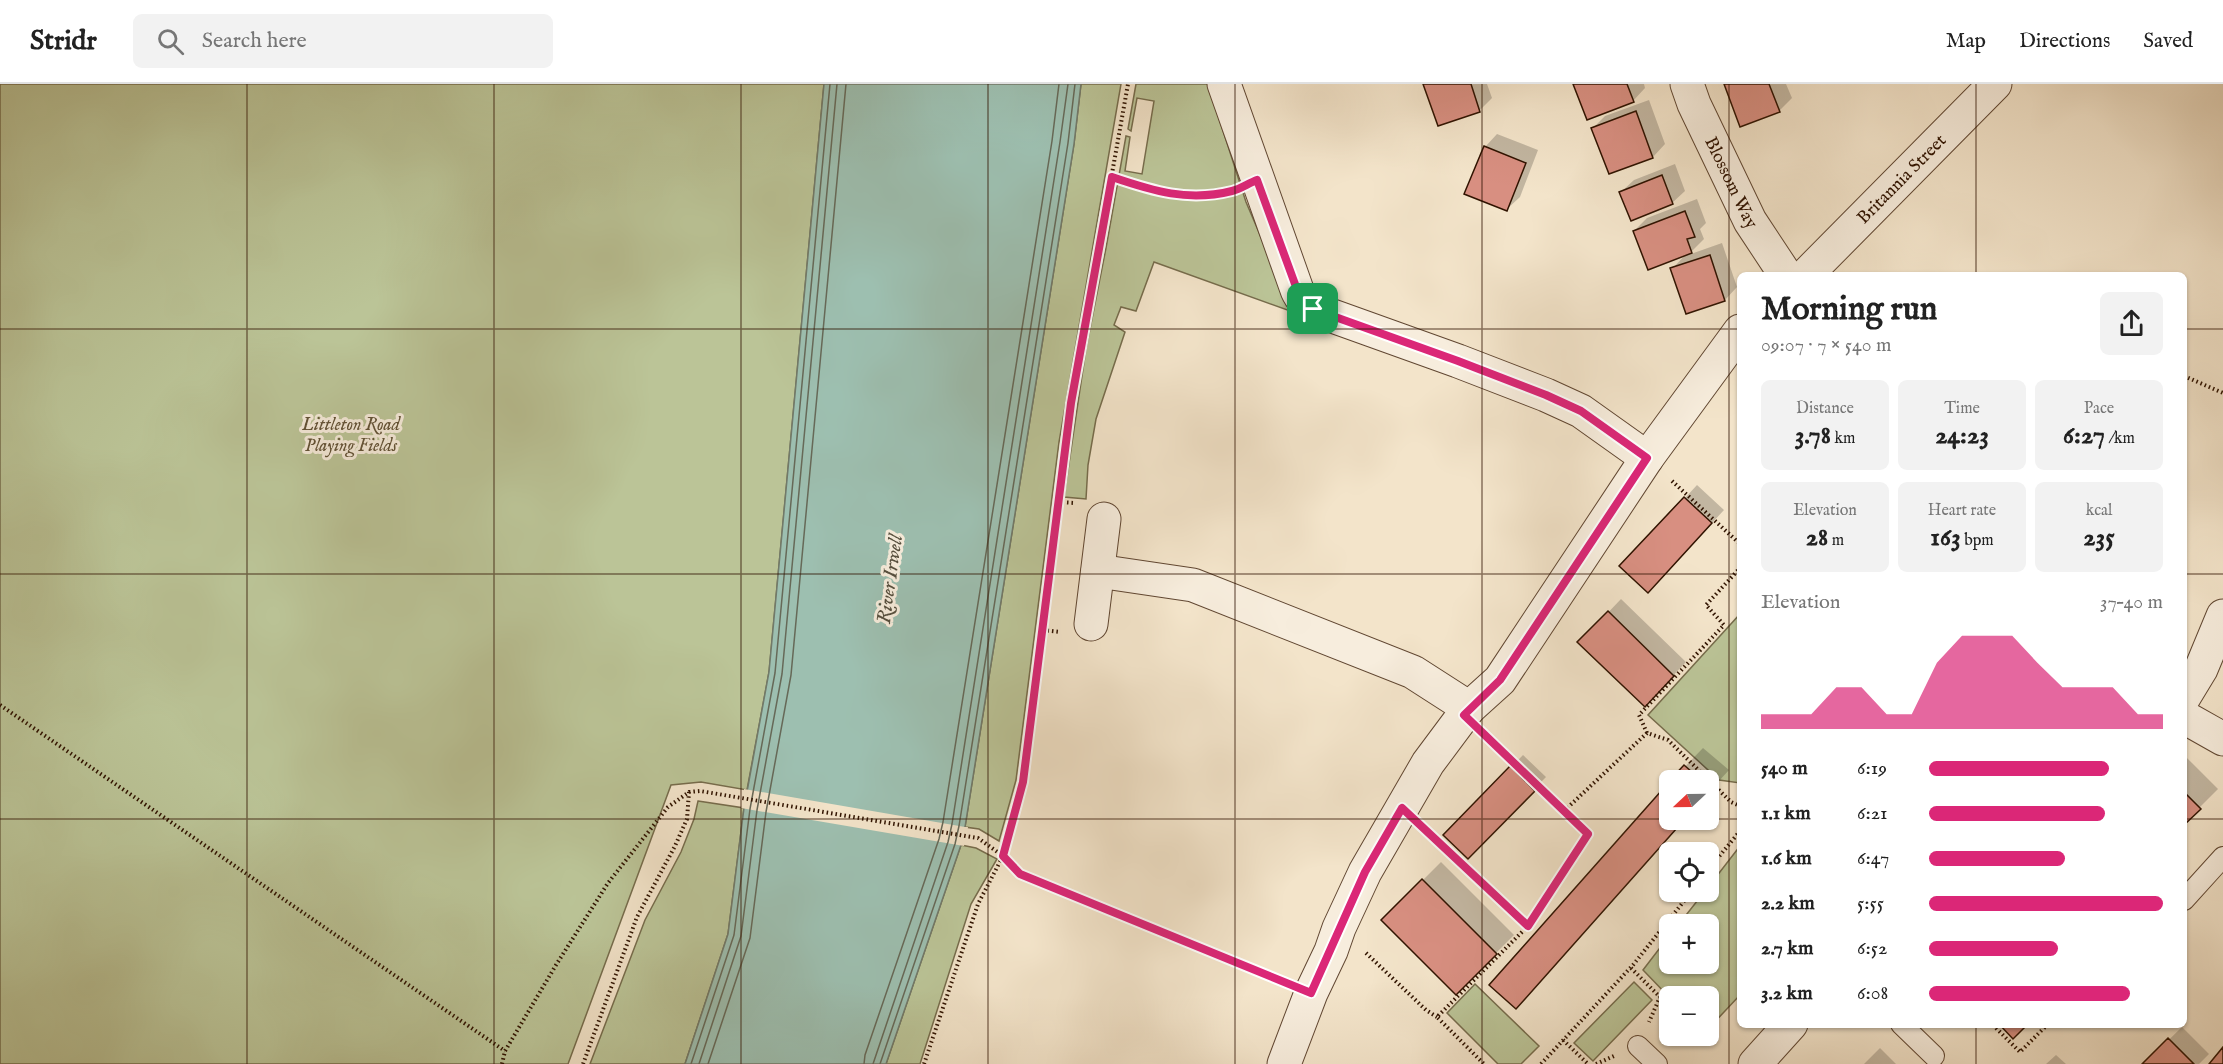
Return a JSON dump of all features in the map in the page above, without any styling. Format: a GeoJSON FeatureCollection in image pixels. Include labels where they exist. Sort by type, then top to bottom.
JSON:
{"type":"FeatureCollection","features":[{"type":"Feature","properties":{"kind":"street"},"geometry":{"type":"LineString","coordinates":[[1224,84],[1299,295],[1313,309],[1546,395],[1581,411],[1647,458]]}},
{"type":"Feature","properties":{"kind":"street","name":"Blossom Way"},"geometry":{"type":"LineString","coordinates":[[1687,84],[1694,104],[1750,221],[1784,272]]}},
{"type":"Feature","properties":{"kind":"street","name":"Britannia Street"},"geometry":{"type":"LineString","coordinates":[[1809,272],[1995,84]]}},
{"type":"Feature","properties":{"kind":"street"},"geometry":{"type":"LineString","coordinates":[[1284,1064],[1311,993],[1365,872],[1428,764],[1466,712],[1500,680],[1647,458],[1737,335]]}},
{"type":"Feature","properties":{"kind":"street"},"geometry":{"type":"LineString","coordinates":[[1091,624],[1104,519]]}},
{"type":"Feature","properties":{"kind":"street"},"geometry":{"type":"LineString","coordinates":[[1098,571],[1193,585],[1413,672],[1466,712]]}},
{"type":"Feature","properties":{"kind":"street"},"geometry":{"type":"LineString","coordinates":[[2187,693],[2201,669],[2223,616]]}},
{"type":"Feature","properties":{"kind":"street"},"geometry":{"type":"LineString","coordinates":[[2187,719],[2223,739]]}},
{"type":"Feature","properties":{"kind":"street"},"geometry":{"type":"LineString","coordinates":[[1755,1064],[1787,1028]]}},
{"type":"Feature","properties":{"kind":"lane"},"geometry":{"type":"LineString","coordinates":[[2187,897],[2223,857]]}},
{"type":"Feature","properties":{"kind":"lane"},"geometry":{"type":"LineString","coordinates":[[1905,1028],[1934,1056]]}},
{"type":"Feature","properties":{"kind":"lane"},"geometry":{"type":"LineString","coordinates":[[1638,1046],[1657,1064]]}},
{"type":"Feature","properties":{"kind":"path"},"geometry":{"type":"LineString","coordinates":[[924,1064],[978,904],[1003,856],[1023,782],[1071,403],[1128,84]]}},
{"type":"Feature","properties":{"kind":"path"},"geometry":{"type":"LineString","coordinates":[[1112,177],[1158,192],[1194,196],[1232,191],[1257,180]]}},
{"type":"Feature","properties":{"kind":"path"},"geometry":{"type":"LineString","coordinates":[[2187,377],[2223,393]]}},
{"type":"Feature","properties":{"kind":"path"},"geometry":{"type":"LineString","coordinates":[[1647,458],[1737,541]]}},
{"type":"Feature","properties":{"kind":"path"},"geometry":{"type":"LineString","coordinates":[[1737,571],[1706,605],[1724,625],[1639,715],[1647,733],[1668,740],[1731,802],[1737,805]]}},
{"type":"Feature","properties":{"kind":"path"},"geometry":{"type":"LineString","coordinates":[[0,705],[505,1051]]}},
{"type":"Feature","properties":{"kind":"path"},"geometry":{"type":"LineString","coordinates":[[1437,1017],[1528,926],[1588,834],[1466,712]]}},
{"type":"Feature","properties":{"kind":"path"},"geometry":{"type":"LineString","coordinates":[[1564,811],[1647,733]]}},
{"type":"Feature","properties":{"kind":"path"},"geometry":{"type":"LineString","coordinates":[[502,1064],[505,1051],[556,964],[608,883],[668,807],[689,792],[700,791],[978,838],[1003,856],[1020,874],[1311,993]]}},
{"type":"Feature","properties":{"kind":"path"},"geometry":{"type":"LineString","coordinates":[[583,1064],[637,917],[687,819],[689,792]]}},
{"type":"Feature","properties":{"kind":"path"},"geometry":{"type":"LineString","coordinates":[[1402,808],[1528,926]]}},
{"type":"Feature","properties":{"kind":"path"},"geometry":{"type":"LineString","coordinates":[[1719,857],[1737,835]]}},
{"type":"Feature","properties":{"kind":"path"},"geometry":{"type":"LineString","coordinates":[[1541,1064],[1630,968],[1683,902]]}},
{"type":"Feature","properties":{"kind":"path"},"geometry":{"type":"LineString","coordinates":[[1339,928],[1426,1010],[1437,1017],[1484,1064]]}},
{"type":"Feature","properties":{"kind":"path"},"geometry":{"type":"LineString","coordinates":[[1630,968],[1660,997],[1638,1046]]}},
{"type":"Feature","properties":{"kind":"path"},"geometry":{"type":"LineString","coordinates":[[1996,1028],[2020,1052],[2044,1028]]}},
{"type":"Feature","properties":{"kind":"path"},"geometry":{"type":"LineString","coordinates":[[1563,1041],[1588,1064]]}},
{"type":"Feature","properties":{"kind":"green space","name":"Littleton Road Playing Fields"},"geometry":{"type":"Polygon","coordinates":[[[0,84],[824,84],[769,672],[747,790],[701,782],[671,785],[568,1064],[0,1064],[0,84]]]}},
{"type":"Feature","properties":{"kind":"green space"},"geometry":{"type":"Polygon","coordinates":[[[1081,84],[1121,84],[1059,442],[1016,780],[999,841],[979,829],[965,827],[1074,144],[1081,84]]]}},
{"type":"Feature","properties":{"kind":"green space"},"geometry":{"type":"Polygon","coordinates":[[[1136,84],[1208,84],[1246,202],[1293,312],[1154,262],[1136,311],[1121,307],[1114,325],[1125,332],[1096,419],[1088,465],[1086,499],[1064,497],[1086,349],[1126,136],[1130,137],[1125,171],[1142,174],[1154,101],[1137,98],[1131,131],[1128,129],[1136,84]]]}},
{"type":"Feature","properties":{"kind":"green space"},"geometry":{"type":"Polygon","coordinates":[[[1737,617],[1737,783],[1719,780],[1719,770],[1708,770],[1648,715],[1737,617]]]}},
{"type":"Feature","properties":{"kind":"green space"},"geometry":{"type":"Polygon","coordinates":[[[698,801],[744,808],[728,934],[685,1064],[590,1064],[645,920],[681,852],[694,819],[698,801]]]}},
{"type":"Feature","properties":{"kind":"green space"},"geometry":{"type":"Polygon","coordinates":[[[961,845],[976,848],[997,859],[971,904],[920,1064],[886,1064],[961,845]]]}},
{"type":"Feature","properties":{"kind":"green space"},"geometry":{"type":"Polygon","coordinates":[[[1737,850],[1737,998],[1719,1017],[1719,986],[1659,987],[1643,970],[1659,949],[1659,974],[1719,974],[1719,914],[1687,914],[1696,902],[1719,902],[1719,873],[1737,850]]]}},
{"type":"Feature","properties":{"kind":"green space"},"geometry":{"type":"Polygon","coordinates":[[[1634,982],[1652,1000],[1593,1061],[1574,1043],[1634,982]]]}},
{"type":"Feature","properties":{"kind":"green space"},"geometry":{"type":"Polygon","coordinates":[[[1475,984],[1539,1046],[1521,1064],[1498,1064],[1447,1013],[1475,984]]]}},
{"type":"Feature","properties":{"kind":"water","name":"River Irwell"},"geometry":{"type":"Polygon","coordinates":[[[824,84],[1081,84],[1074,144],[965,827],[961,845],[886,1064],[685,1064],[728,934],[744,808],[769,672],[824,84]]]}},
{"type":"Feature","properties":{"kind":"pier"},"geometry":{"type":"Polygon","coordinates":[[[744,789],[968,827],[964,846],[741,808],[744,789]]]}},
{"type":"Feature","properties":{"kind":"building"},"geometry":{"type":"Polygon","coordinates":[[[1423,84],[1471,84],[1480,112],[1438,126],[1423,84]]]}},
{"type":"Feature","properties":{"kind":"building"},"geometry":{"type":"Polygon","coordinates":[[[1573,84],[1627,84],[1634,102],[1587,120],[1573,84]]]}},
{"type":"Feature","properties":{"kind":"building"},"geometry":{"type":"Polygon","coordinates":[[[1724,84],[1769,84],[1780,112],[1740,127],[1724,84]]]}},
{"type":"Feature","properties":{"kind":"building"},"geometry":{"type":"Polygon","coordinates":[[[1636,111],[1653,158],[1609,174],[1591,128],[1636,111]]]}},
{"type":"Feature","properties":{"kind":"building"},"geometry":{"type":"Polygon","coordinates":[[[1484,146],[1526,163],[1507,211],[1464,194],[1484,146]]]}},
{"type":"Feature","properties":{"kind":"building"},"geometry":{"type":"Polygon","coordinates":[[[1662,175],[1673,204],[1631,221],[1619,192],[1662,175]]]}},
{"type":"Feature","properties":{"kind":"building"},"geometry":{"type":"Polygon","coordinates":[[[1685,211],[1695,237],[1687,239],[1692,253],[1648,270],[1633,231],[1685,211]]]}},
{"type":"Feature","properties":{"kind":"building"},"geometry":{"type":"Polygon","coordinates":[[[1710,255],[1725,301],[1686,314],[1670,268],[1710,255]]]}},
{"type":"Feature","properties":{"kind":"building"},"geometry":{"type":"Polygon","coordinates":[[[1684,497],[1712,523],[1648,593],[1619,566],[1684,497]]]}},
{"type":"Feature","properties":{"kind":"building"},"geometry":{"type":"Polygon","coordinates":[[[1608,611],[1674,676],[1645,707],[1577,642],[1608,611]]]}},
{"type":"Feature","properties":{"kind":"building"},"geometry":{"type":"Polygon","coordinates":[[[1684,765],[1690,770],[1679,770],[1684,765]]]}},
{"type":"Feature","properties":{"kind":"building"},"geometry":{"type":"Polygon","coordinates":[[[1510,766],[1535,791],[1468,859],[1443,835],[1510,766]]]}},
{"type":"Feature","properties":{"kind":"building"},"geometry":{"type":"Polygon","coordinates":[[[1659,793],[1659,830],[1675,830],[1665,842],[1659,842],[1659,848],[1516,1009],[1489,985],[1659,793]]]}},
{"type":"Feature","properties":{"kind":"building"},"geometry":{"type":"Polygon","coordinates":[[[2187,795],[2201,809],[2187,822],[2187,795]]]}},
{"type":"Feature","properties":{"kind":"building"},"geometry":{"type":"Polygon","coordinates":[[[1422,879],[1497,954],[1456,995],[1381,920],[1422,879]]]}},
{"type":"Feature","properties":{"kind":"building"},"geometry":{"type":"Polygon","coordinates":[[[2003,1028],[2024,1028],[2013,1039],[2003,1028]]]}},
{"type":"Feature","properties":{"kind":"building"},"geometry":{"type":"Polygon","coordinates":[[[2168,1038],[2194,1064],[2142,1064],[2168,1038]]]}},
{"type":"Feature","properties":{"kind":"building"},"geometry":{"type":"Polygon","coordinates":[[[2223,1047],[2223,1064],[2209,1064],[2223,1047]]]}},
{"type":"Feature","properties":{"kind":"route"},"geometry":{"type":"LineString","coordinates":[[1112,177],[1158,192],[1194,196],[1232,191],[1257,180],[1299,295],[1313,309],[1546,395],[1581,411],[1647,458],[1500,680],[1464,715],[1588,834],[1528,926],[1402,808],[1365,872],[1311,993],[1020,874],[1003,856],[1023,782],[1071,403],[1112,177]]}}]}
